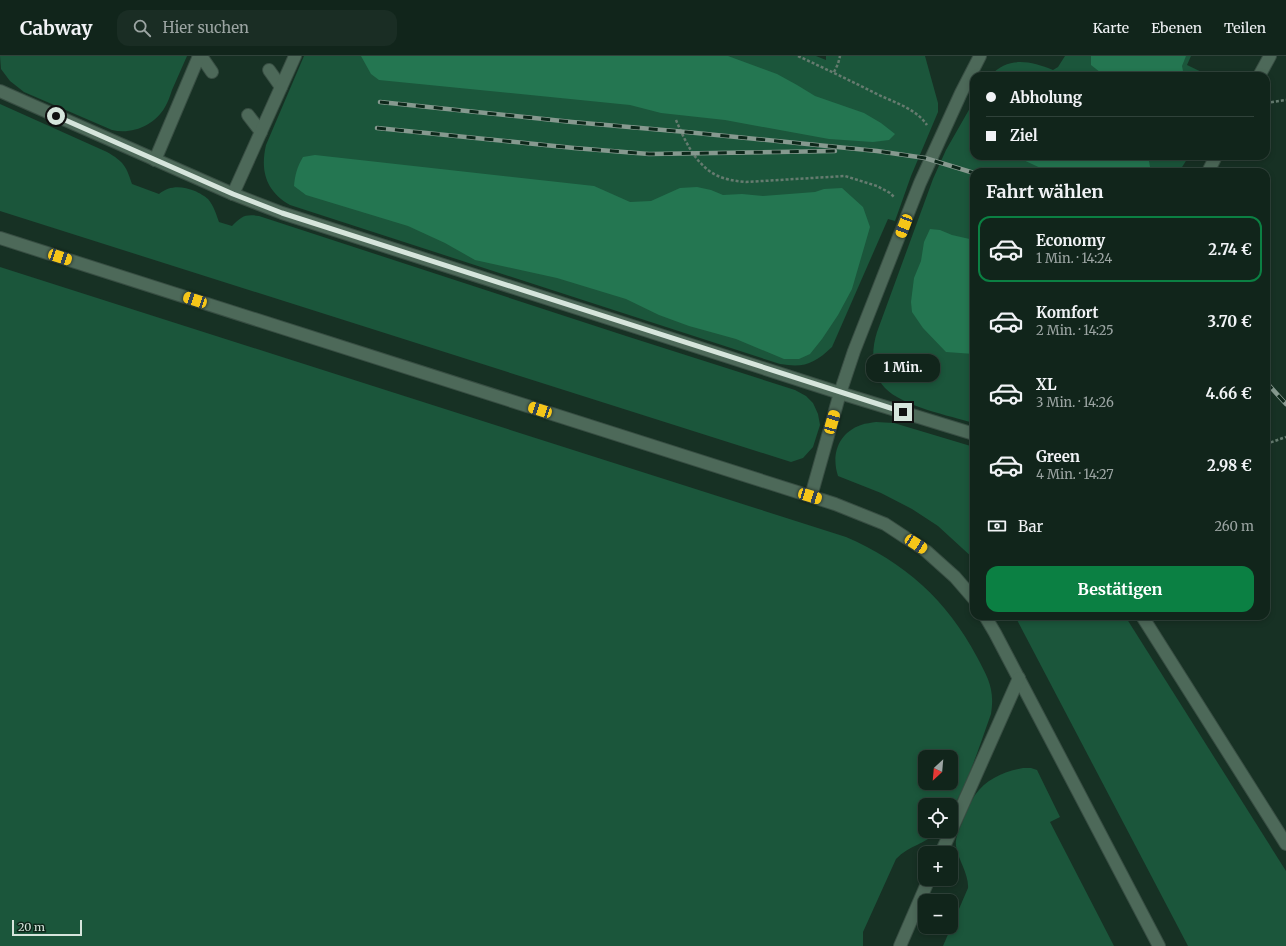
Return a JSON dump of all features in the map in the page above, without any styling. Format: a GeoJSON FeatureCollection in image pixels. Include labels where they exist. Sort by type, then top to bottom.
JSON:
{"type":"FeatureCollection","features":[{"type":"Feature","properties":{"kind":"lane"},"geometry":{"type":"LineString","coordinates":[[155,160],[200,56],[212,72]]}},
{"type":"Feature","properties":{"kind":"lane"},"geometry":{"type":"LineString","coordinates":[[233,194],[295,56]]}},
{"type":"Feature","properties":{"kind":"lane"},"geometry":{"type":"LineString","coordinates":[[972,72],[980,56]]}},
{"type":"Feature","properties":{"kind":"lane"},"geometry":{"type":"LineString","coordinates":[[1261,72],[1270,56]]}},
{"type":"Feature","properties":{"kind":"lane"},"geometry":{"type":"LineString","coordinates":[[269,70],[281,87]]}},
{"type":"Feature","properties":{"kind":"lane"},"geometry":{"type":"LineString","coordinates":[[810,496],[840,393],[854,351],[920,183],[970,76]]}},
{"type":"Feature","properties":{"kind":"lane"},"geometry":{"type":"LineString","coordinates":[[0,91],[233,194],[282,213],[840,393],[970,433]]}},
{"type":"Feature","properties":{"kind":"lane"},"geometry":{"type":"LineString","coordinates":[[248,115],[260,132]]}},
{"type":"Feature","properties":{"kind":"lane"},"geometry":{"type":"LineString","coordinates":[[0,238],[835,504],[885,524],[926,550],[955,577],[970,594]]}},
{"type":"Feature","properties":{"kind":"lane"},"geometry":{"type":"LineString","coordinates":[[988,620],[1159,946]]}},
{"type":"Feature","properties":{"kind":"lane"},"geometry":{"type":"LineString","coordinates":[[1145,620],[1286,844]]}},
{"type":"Feature","properties":{"kind":"lane"},"geometry":{"type":"LineString","coordinates":[[958,815],[1019,678]]}},
{"type":"Feature","properties":{"kind":"lane"},"geometry":{"type":"LineString","coordinates":[[900,946],[927,886]]}},
{"type":"Feature","properties":{"kind":"path"},"geometry":{"type":"LineString","coordinates":[[798,56],[834,72],[912,111],[924,121],[939,140]]}},
{"type":"Feature","properties":{"kind":"path"},"geometry":{"type":"LineString","coordinates":[[834,72],[840,56]]}},
{"type":"Feature","properties":{"kind":"path"},"geometry":{"type":"LineString","coordinates":[[1270,102],[1286,100]]}},
{"type":"Feature","properties":{"kind":"path"},"geometry":{"type":"LineString","coordinates":[[676,120],[697,160],[706,169],[718,176],[730,180],[746,182],[845,176],[877,186],[890,193],[900,203],[907,217]]}},
{"type":"Feature","properties":{"kind":"path"},"geometry":{"type":"LineString","coordinates":[[1270,443],[1286,437]]}},
{"type":"Feature","properties":{"kind":"green space"},"geometry":{"type":"Polygon","coordinates":[[[0,56],[187,56],[167,103],[161,113],[149,124],[135,130],[120,131],[112,130],[24,92],[10,81],[1,69],[0,56]]]}},
{"type":"Feature","properties":{"kind":"green space"},"geometry":{"type":"Polygon","coordinates":[[[304,56],[816,56],[826,60],[826,56],[925,56],[938,103],[938,112],[911,176],[895,221],[888,219],[832,347],[814,361],[802,365],[788,365],[780,364],[290,205],[270,187],[265,172],[264,154],[266,145],[304,56]]]}},
{"type":"Feature","properties":{"kind":"green space"},"geometry":{"type":"Polygon","coordinates":[[[361,56],[728,56],[777,74],[815,96],[864,113],[881,123],[895,134],[889,140],[873,142],[829,139],[725,120],[661,113],[630,105],[379,80],[371,74],[361,56]]]}},
{"type":"Feature","properties":{"kind":"green space"},"geometry":{"type":"Polygon","coordinates":[[[1065,56],[1191,56],[1187,65],[1202,72],[995,72],[1004,65],[1020,62],[1036,64],[1053,70],[1058,67],[1065,56]]]}},
{"type":"Feature","properties":{"kind":"green space"},"geometry":{"type":"Polygon","coordinates":[[[1091,56],[1186,56],[1182,66],[1183,72],[1100,72],[1091,65],[1091,56]]]}},
{"type":"Feature","properties":{"kind":"green space"},"geometry":{"type":"Polygon","coordinates":[[[0,104],[107,152],[124,165],[132,184],[159,194],[167,189],[176,187],[195,191],[207,198],[215,210],[219,222],[232,226],[244,216],[259,216],[795,390],[806,396],[813,403],[818,414],[820,425],[813,447],[803,458],[791,462],[0,211],[0,104]]]}},
{"type":"Feature","properties":{"kind":"green space"},"geometry":{"type":"Polygon","coordinates":[[[970,108],[970,160],[1186,160],[1182,168],[970,168],[970,422],[927,410],[893,394],[885,388],[877,376],[873,354],[877,332],[933,179],[946,150],[970,108]]]}},
{"type":"Feature","properties":{"kind":"green space"},"geometry":{"type":"Polygon","coordinates":[[[315,155],[594,186],[630,202],[651,201],[680,188],[697,187],[711,190],[723,195],[742,194],[763,196],[815,192],[824,189],[842,188],[863,207],[870,227],[852,289],[838,315],[810,354],[799,359],[784,359],[736,339],[689,326],[659,315],[626,299],[557,278],[475,260],[445,243],[408,226],[306,195],[294,186],[296,175],[303,157],[315,155]]]}},
{"type":"Feature","properties":{"kind":"green space"},"geometry":{"type":"Polygon","coordinates":[[[1024,160],[1149,160],[1150,168],[1040,168],[1024,160]]]}},
{"type":"Feature","properties":{"kind":"green space"},"geometry":{"type":"Polygon","coordinates":[[[930,229],[940,230],[952,235],[970,239],[970,354],[946,352],[923,328],[912,312],[911,302],[914,278],[921,261],[924,242],[930,229]]]}},
{"type":"Feature","properties":{"kind":"green space"},"geometry":{"type":"Polygon","coordinates":[[[0,267],[846,537],[887,558],[905,571],[938,601],[965,637],[981,664],[990,684],[992,698],[991,714],[973,764],[958,798],[918,798],[918,838],[930,838],[906,851],[896,859],[863,932],[863,946],[0,946],[0,267]]]}},
{"type":"Feature","properties":{"kind":"green space"},"geometry":{"type":"Polygon","coordinates":[[[876,422],[894,423],[970,446],[970,555],[938,526],[912,509],[881,493],[838,476],[835,460],[838,446],[847,433],[863,424],[876,422]]]}},
{"type":"Feature","properties":{"kind":"green space"},"geometry":{"type":"Polygon","coordinates":[[[1017,620],[1128,620],[1286,871],[1286,946],[1188,946],[1017,620]]]}},
{"type":"Feature","properties":{"kind":"green space"},"geometry":{"type":"Polygon","coordinates":[[[1023,768],[1037,770],[1060,817],[1050,822],[1114,946],[943,946],[948,934],[958,934],[958,911],[968,888],[967,878],[958,854],[958,846],[956,846],[959,831],[970,805],[979,789],[990,780],[1009,771],[1023,768]]]}},
{"type":"Feature","properties":{"kind":"railway"},"geometry":{"type":"LineString","coordinates":[[380,102],[877,151],[925,158],[970,172]]}},
{"type":"Feature","properties":{"kind":"railway"},"geometry":{"type":"LineString","coordinates":[[377,128],[649,154],[835,151]]}},
{"type":"Feature","properties":{"kind":"railway"},"geometry":{"type":"LineString","coordinates":[[1270,386],[1286,404]]}},
{"type":"Feature","properties":{"kind":"route"},"geometry":{"type":"LineString","coordinates":[[56,116],[233,194],[282,213],[903,412]]}}]}
